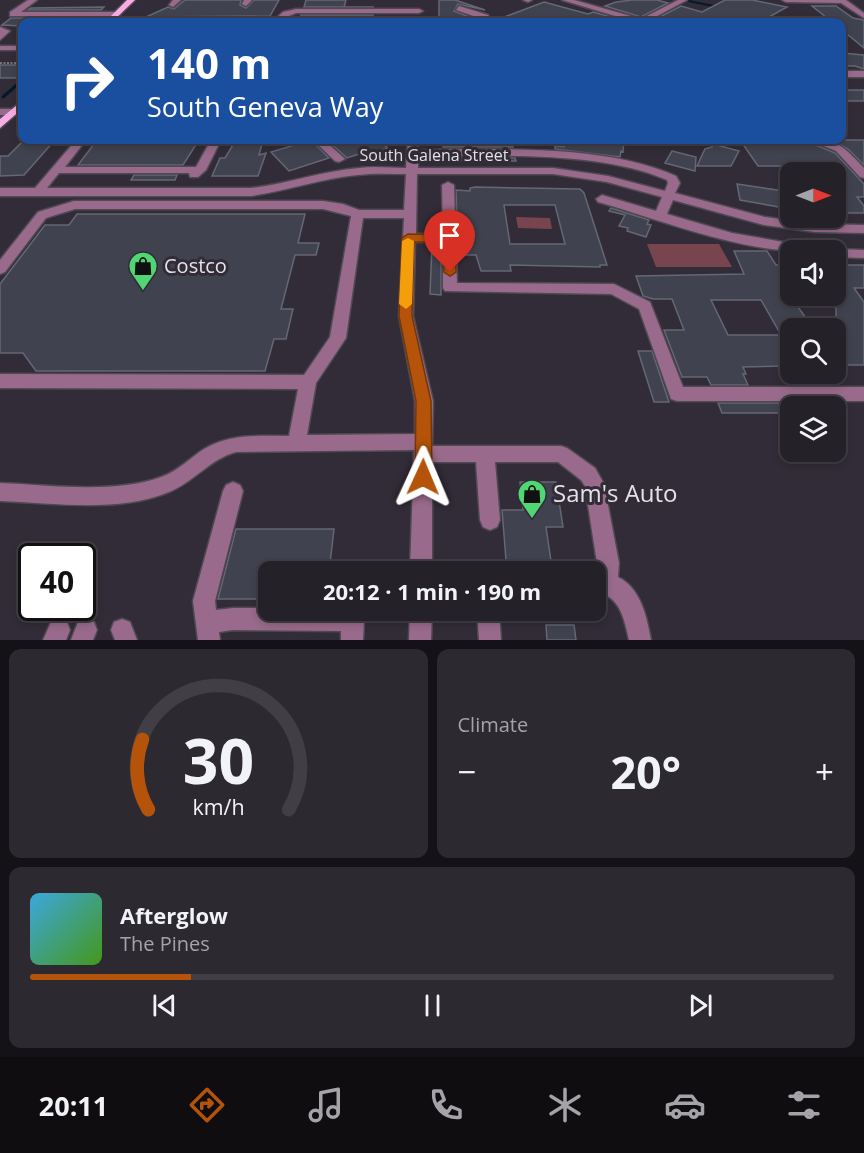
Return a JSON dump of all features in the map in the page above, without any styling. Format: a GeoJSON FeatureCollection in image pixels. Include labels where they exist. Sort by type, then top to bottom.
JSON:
{"type":"FeatureCollection","features":[{"type":"Feature","properties":{"kind":"main road"},"geometry":{"type":"LineString","coordinates":[[112,18],[131,0]]}},
{"type":"Feature","properties":{"kind":"main road"},"geometry":{"type":"LineString","coordinates":[[0,125],[18,108]]}},
{"type":"Feature","properties":{"kind":"street"},"geometry":{"type":"LineString","coordinates":[[33,0],[14,14],[117,14]]}},
{"type":"Feature","properties":{"kind":"street"},"geometry":{"type":"LineString","coordinates":[[418,18],[419,0]]}},
{"type":"Feature","properties":{"kind":"street"},"geometry":{"type":"LineString","coordinates":[[566,0],[627,18]]}},
{"type":"Feature","properties":{"kind":"street"},"geometry":{"type":"LineString","coordinates":[[586,6],[601,0]]}},
{"type":"Feature","properties":{"kind":"street"},"geometry":{"type":"LineString","coordinates":[[649,18],[683,0]]}},
{"type":"Feature","properties":{"kind":"street"},"geometry":{"type":"LineString","coordinates":[[786,0],[843,1],[864,16]]}},
{"type":"Feature","properties":{"kind":"street"},"geometry":{"type":"LineString","coordinates":[[459,8],[486,18]]}},
{"type":"Feature","properties":{"kind":"street"},"geometry":{"type":"LineString","coordinates":[[281,18],[296,11],[419,11]]}},
{"type":"Feature","properties":{"kind":"street"},"geometry":{"type":"LineString","coordinates":[[387,18],[388,11]]}},
{"type":"Feature","properties":{"kind":"street"},"geometry":{"type":"LineString","coordinates":[[0,29],[6,32],[0,38]]}},
{"type":"Feature","properties":{"kind":"street"},"geometry":{"type":"LineString","coordinates":[[0,48],[18,48]]}},
{"type":"Feature","properties":{"kind":"street"},"geometry":{"type":"LineString","coordinates":[[846,74],[864,74]]}},
{"type":"Feature","properties":{"kind":"street"},"geometry":{"type":"LineString","coordinates":[[0,112],[13,112]]}},
{"type":"Feature","properties":{"kind":"street"},"geometry":{"type":"LineString","coordinates":[[38,192],[78,144]]}},
{"type":"Feature","properties":{"kind":"street"},"geometry":{"type":"LineString","coordinates":[[189,192],[202,176],[200,170],[214,144]]}},
{"type":"Feature","properties":{"kind":"street"},"geometry":{"type":"LineString","coordinates":[[322,144],[339,159]]}},
{"type":"Feature","properties":{"kind":"street"},"geometry":{"type":"LineString","coordinates":[[826,144],[840,149],[864,175]]}},
{"type":"Feature","properties":{"kind":"street"},"geometry":{"type":"LineString","coordinates":[[422,561],[423,394],[406,327],[413,146],[539,153],[596,159],[669,176],[674,183],[660,215]]}},
{"type":"Feature","properties":{"kind":"street"},"geometry":{"type":"LineString","coordinates":[[56,170],[200,170]]}},
{"type":"Feature","properties":{"kind":"street","name":"South Galena Street"},"geometry":{"type":"LineString","coordinates":[[0,192],[266,190],[346,172],[411,170],[564,172],[608,179],[740,216],[776,223],[815,228],[864,229]]}},
{"type":"Feature","properties":{"kind":"street"},"geometry":{"type":"LineString","coordinates":[[448,185],[450,288],[614,289],[645,306],[677,394],[864,394]]}},
{"type":"Feature","properties":{"kind":"street"},"geometry":{"type":"LineString","coordinates":[[602,199],[731,237],[780,245]]}},
{"type":"Feature","properties":{"kind":"street"},"geometry":{"type":"LineString","coordinates":[[0,268],[42,215],[74,205],[323,205],[339,207],[357,214],[410,214]]}},
{"type":"Feature","properties":{"kind":"street"},"geometry":{"type":"LineString","coordinates":[[297,442],[308,382],[338,338],[357,214]]}},
{"type":"Feature","properties":{"kind":"street"},"geometry":{"type":"LineString","coordinates":[[408,238],[449,238]]}},
{"type":"Feature","properties":{"kind":"street"},"geometry":{"type":"LineString","coordinates":[[846,253],[864,254]]}},
{"type":"Feature","properties":{"kind":"street"},"geometry":{"type":"LineString","coordinates":[[0,381],[308,382]]}},
{"type":"Feature","properties":{"kind":"street"},"geometry":{"type":"LineString","coordinates":[[0,492],[116,493],[149,490],[174,481],[205,458],[231,444],[297,442],[424,448],[485,454],[561,454],[588,474],[594,484],[608,563],[606,568]]}},
{"type":"Feature","properties":{"kind":"street"},"geometry":{"type":"LineString","coordinates":[[485,454],[490,520]]}},
{"type":"Feature","properties":{"kind":"street"},"geometry":{"type":"LineString","coordinates":[[208,633],[204,601],[233,491]]}},
{"type":"Feature","properties":{"kind":"street"},"geometry":{"type":"LineString","coordinates":[[606,584],[626,596],[634,609],[640,640]]}},
{"type":"Feature","properties":{"kind":"street"},"geometry":{"type":"LineString","coordinates":[[208,633],[220,620],[233,619],[352,630]]}},
{"type":"Feature","properties":{"kind":"street"},"geometry":{"type":"LineString","coordinates":[[420,640],[421,621]]}},
{"type":"Feature","properties":{"kind":"street"},"geometry":{"type":"LineString","coordinates":[[489,621],[490,640]]}},
{"type":"Feature","properties":{"kind":"path"},"geometry":{"type":"LineString","coordinates":[[0,63],[18,63]]}},
{"type":"Feature","properties":{"kind":"shaded area"},"geometry":{"type":"Polygon","coordinates":[[[516,217],[550,218],[552,229],[518,228],[516,217]]]}},
{"type":"Feature","properties":{"kind":"shaded area"},"geometry":{"type":"Polygon","coordinates":[[[647,244],[719,244],[732,267],[656,267],[647,244]]]}},
{"type":"Feature","properties":{"kind":"building"},"geometry":{"type":"Polygon","coordinates":[[[185,0],[241,0],[240,5],[246,8],[254,0],[279,0],[270,16],[146,17],[168,7],[174,9],[185,0]]]}},
{"type":"Feature","properties":{"kind":"building"},"geometry":{"type":"Polygon","coordinates":[[[306,0],[346,0],[344,7],[304,7],[306,0]]]}},
{"type":"Feature","properties":{"kind":"building"},"geometry":{"type":"Polygon","coordinates":[[[439,0],[455,0],[485,10],[458,4],[454,11],[472,18],[439,18],[439,0]]]}},
{"type":"Feature","properties":{"kind":"building"},"geometry":{"type":"Polygon","coordinates":[[[632,0],[657,0],[668,3],[641,17],[605,6],[632,0]]]}},
{"type":"Feature","properties":{"kind":"building"},"geometry":{"type":"Polygon","coordinates":[[[725,0],[752,0],[787,7],[767,18],[658,18],[681,6],[702,12],[725,0]]]}},
{"type":"Feature","properties":{"kind":"building"},"geometry":{"type":"Polygon","coordinates":[[[544,2],[588,14],[593,12],[615,18],[596,18],[502,18],[544,2]]]}},
{"type":"Feature","properties":{"kind":"building"},"geometry":{"type":"Polygon","coordinates":[[[812,6],[836,6],[853,18],[864,20],[864,48],[846,33],[846,18],[827,18],[812,6]]]}},
{"type":"Feature","properties":{"kind":"building"},"geometry":{"type":"Polygon","coordinates":[[[104,7],[101,10],[28,10],[31,8],[104,7]]]}},
{"type":"Feature","properties":{"kind":"building"},"geometry":{"type":"Polygon","coordinates":[[[301,15],[373,15],[372,18],[300,18],[301,15]]]}},
{"type":"Feature","properties":{"kind":"building"},"geometry":{"type":"Polygon","coordinates":[[[11,18],[18,18],[18,26],[2,25],[11,18]]]}},
{"type":"Feature","properties":{"kind":"building"},"geometry":{"type":"Polygon","coordinates":[[[846,53],[864,55],[864,69],[846,66],[846,53]]]}},
{"type":"Feature","properties":{"kind":"building"},"geometry":{"type":"Polygon","coordinates":[[[0,65],[18,65],[18,78],[0,78],[0,65]]]}},
{"type":"Feature","properties":{"kind":"building"},"geometry":{"type":"Polygon","coordinates":[[[846,90],[864,90],[864,101],[846,101],[846,90]]]}},
{"type":"Feature","properties":{"kind":"building"},"geometry":{"type":"Polygon","coordinates":[[[846,140],[864,140],[864,165],[848,149],[839,144],[846,144],[846,140]]]}},
{"type":"Feature","properties":{"kind":"building"},"geometry":{"type":"Polygon","coordinates":[[[20,144],[51,144],[24,175],[0,176],[0,156],[8,156],[20,144]]]}},
{"type":"Feature","properties":{"kind":"building"},"geometry":{"type":"Polygon","coordinates":[[[94,144],[196,144],[183,165],[78,165],[94,144]]]}},
{"type":"Feature","properties":{"kind":"building"},"geometry":{"type":"Polygon","coordinates":[[[234,144],[262,144],[259,155],[266,153],[258,176],[212,176],[220,158],[225,158],[234,144]]]}},
{"type":"Feature","properties":{"kind":"building"},"geometry":{"type":"Polygon","coordinates":[[[298,144],[315,144],[329,158],[289,171],[271,152],[298,144]]]}},
{"type":"Feature","properties":{"kind":"building"},"geometry":{"type":"Polygon","coordinates":[[[331,144],[382,144],[388,148],[362,157],[359,154],[347,158],[331,144]]]}},
{"type":"Feature","properties":{"kind":"building"},"geometry":{"type":"Polygon","coordinates":[[[513,144],[513,147],[443,147],[443,145],[513,144]]]}},
{"type":"Feature","properties":{"kind":"building"},"geometry":{"type":"Polygon","coordinates":[[[564,144],[624,144],[620,157],[555,149],[555,146],[564,147],[564,144]]]}},
{"type":"Feature","properties":{"kind":"building"},"geometry":{"type":"Polygon","coordinates":[[[713,144],[739,151],[731,166],[697,166],[705,149],[712,147],[713,144]]]}},
{"type":"Feature","properties":{"kind":"building"},"geometry":{"type":"Polygon","coordinates":[[[743,144],[813,144],[835,153],[843,162],[780,162],[780,166],[758,166],[743,144]]]}},
{"type":"Feature","properties":{"kind":"building"},"geometry":{"type":"Polygon","coordinates":[[[672,151],[696,157],[695,171],[665,163],[672,151]]]}},
{"type":"Feature","properties":{"kind":"building"},"geometry":{"type":"Polygon","coordinates":[[[443,158],[515,158],[516,161],[443,161],[443,158]]]}},
{"type":"Feature","properties":{"kind":"building"},"geometry":{"type":"Polygon","coordinates":[[[846,165],[864,184],[864,197],[857,197],[864,206],[864,213],[846,213],[846,165]]]}},
{"type":"Feature","properties":{"kind":"building"},"geometry":{"type":"Polygon","coordinates":[[[134,175],[177,175],[175,180],[131,180],[134,175]]]}},
{"type":"Feature","properties":{"kind":"building"},"geometry":{"type":"Polygon","coordinates":[[[737,184],[780,190],[780,207],[740,200],[737,184]]]}},
{"type":"Feature","properties":{"kind":"building"},"geometry":{"type":"Polygon","coordinates":[[[470,188],[580,189],[584,193],[607,265],[600,265],[600,267],[510,265],[511,271],[481,271],[476,255],[458,255],[456,190],[470,191],[470,188]],[[504,205],[510,244],[565,244],[555,205],[504,205]]]}},
{"type":"Feature","properties":{"kind":"building"},"geometry":{"type":"Polygon","coordinates":[[[611,208],[649,220],[647,224],[651,225],[646,237],[619,226],[625,215],[609,211],[611,208]]]}},
{"type":"Feature","properties":{"kind":"building","name":"Costco"},"geometry":{"type":"Polygon","coordinates":[[[77,214],[305,214],[298,243],[319,243],[316,255],[295,255],[281,309],[293,309],[286,339],[274,339],[265,371],[36,371],[23,353],[0,353],[0,284],[45,225],[69,225],[77,214]]]}},
{"type":"Feature","properties":{"kind":"building"},"geometry":{"type":"Polygon","coordinates":[[[432,244],[441,244],[441,295],[430,294],[432,244]]]}},
{"type":"Feature","properties":{"kind":"building"},"geometry":{"type":"Polygon","coordinates":[[[734,251],[767,251],[776,265],[780,265],[780,306],[797,306],[806,318],[780,318],[780,333],[761,300],[711,300],[728,335],[780,335],[780,366],[743,367],[746,374],[743,374],[748,385],[711,385],[707,377],[682,377],[664,330],[684,330],[672,299],[653,299],[643,296],[636,276],[744,274],[734,251]]]}},
{"type":"Feature","properties":{"kind":"building"},"geometry":{"type":"Polygon","coordinates":[[[846,265],[864,265],[864,288],[854,288],[864,302],[864,365],[846,365],[846,318],[836,318],[834,306],[846,306],[846,265]]]}},
{"type":"Feature","properties":{"kind":"building"},"geometry":{"type":"Polygon","coordinates":[[[638,351],[652,351],[669,402],[654,402],[638,351]]]}},
{"type":"Feature","properties":{"kind":"building"},"geometry":{"type":"Polygon","coordinates":[[[718,403],[780,403],[780,413],[722,413],[718,403]]]}},
{"type":"Feature","properties":{"kind":"building","name":"Sam's Auto"},"geometry":{"type":"Polygon","coordinates":[[[520,482],[556,482],[563,527],[546,527],[551,561],[506,560],[502,510],[523,510],[520,482]]]}},
{"type":"Feature","properties":{"kind":"building"},"geometry":{"type":"Polygon","coordinates":[[[236,529],[334,529],[330,561],[258,561],[258,599],[218,599],[236,529]]]}},
{"type":"Feature","properties":{"kind":"building"},"geometry":{"type":"Polygon","coordinates":[[[546,625],[574,625],[576,640],[547,640],[546,625]]]}},
{"type":"Feature","properties":{"kind":"waterway"},"geometry":{"type":"LineString","coordinates":[[689,1],[718,7]]}},
{"type":"Feature","properties":{"kind":"waterway"},"geometry":{"type":"LineString","coordinates":[[3,97],[18,84]]}},
{"type":"Feature","properties":{"kind":"slow traffic"},"geometry":{"type":"LineString","coordinates":[[406,304],[408,241]]}},
{"type":"Feature","properties":{"kind":"place","name":"Costco"},"geometry":{"type":"Point","coordinates":[143,292]}},
{"type":"Feature","properties":{"kind":"place","name":"Sam's Auto"},"geometry":{"type":"Point","coordinates":[532,520]}},
{"type":"Feature","properties":{"kind":"route"},"geometry":{"type":"LineString","coordinates":[[423,477],[423,401],[418,370],[406,327],[408,238],[449,238],[450,272]]}}]}
